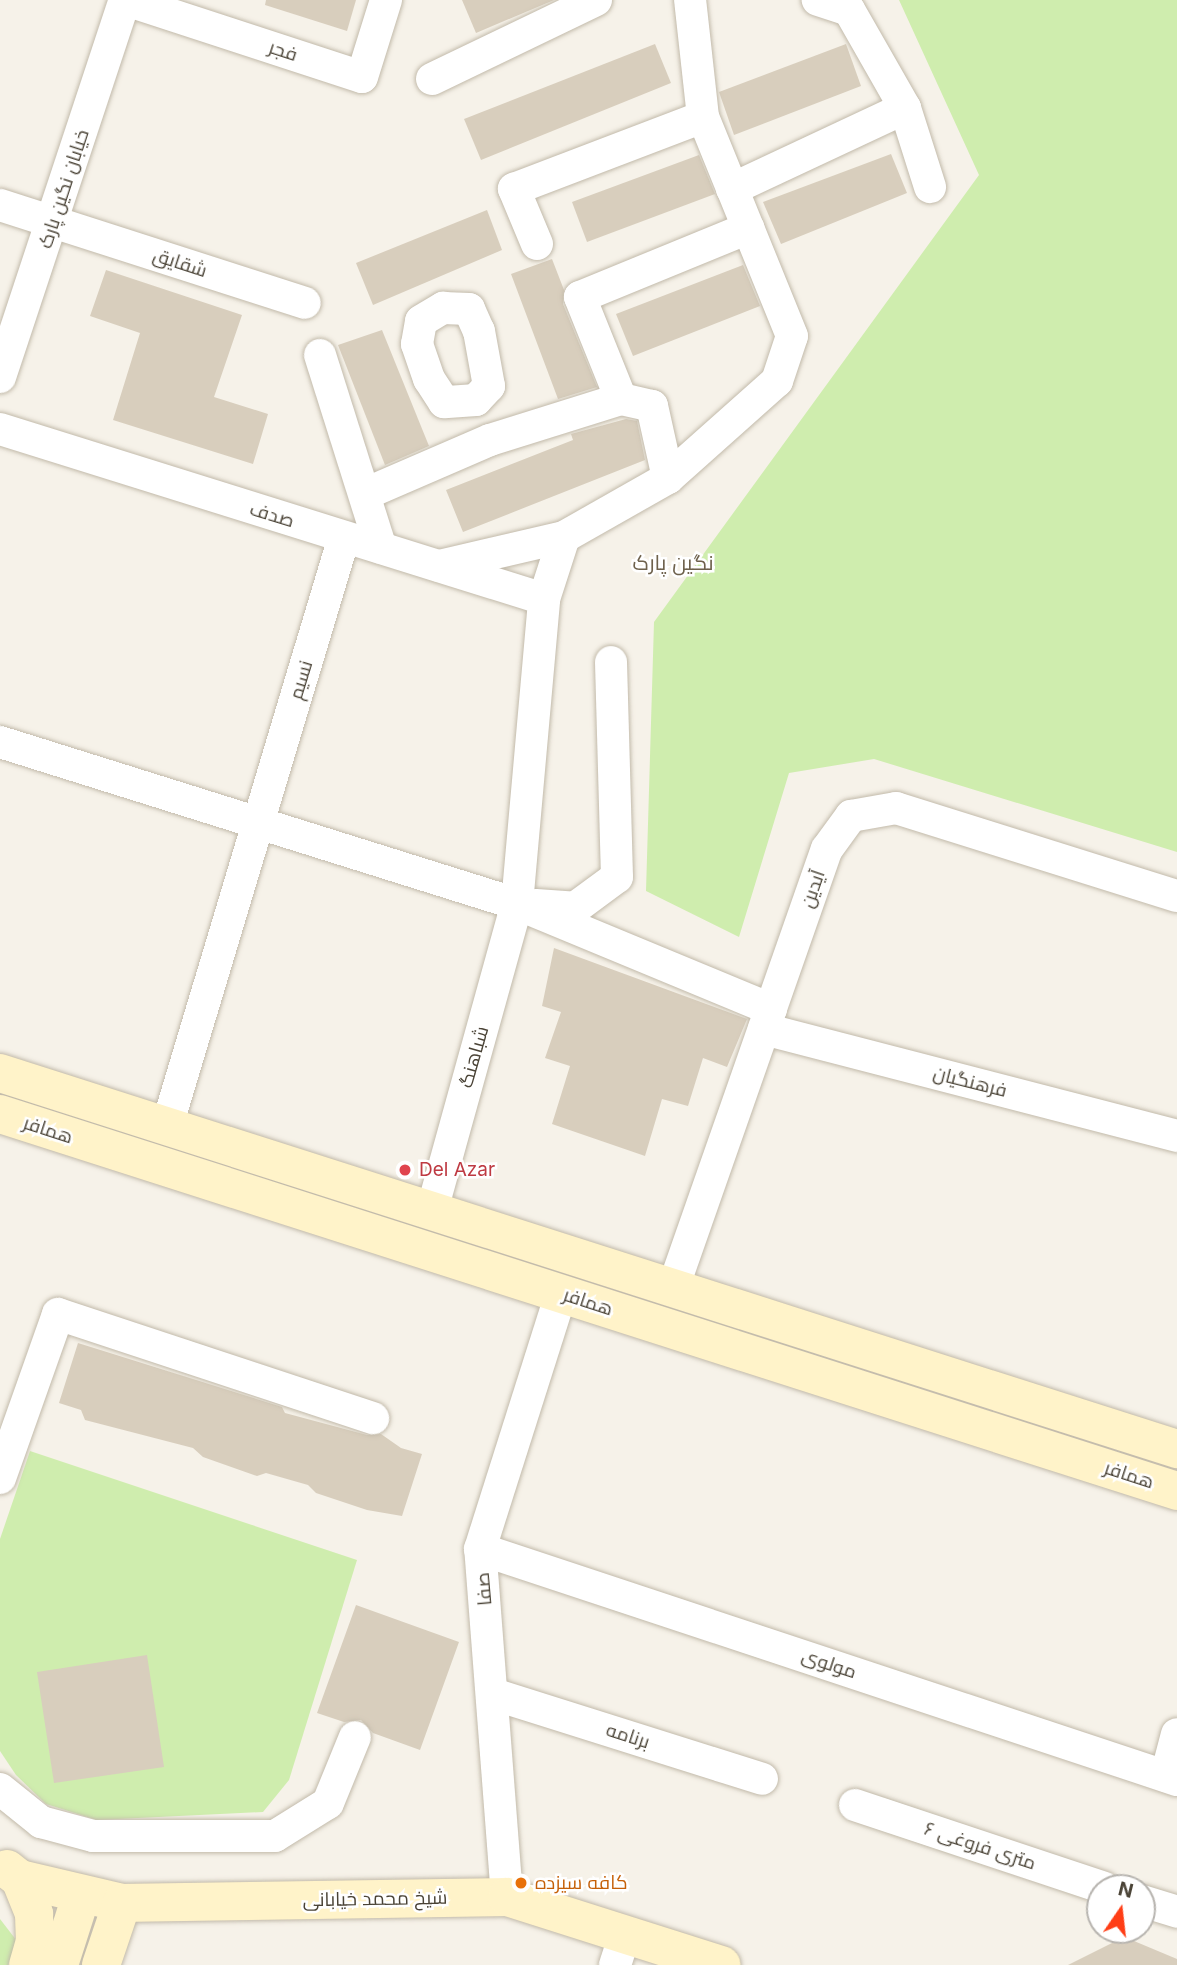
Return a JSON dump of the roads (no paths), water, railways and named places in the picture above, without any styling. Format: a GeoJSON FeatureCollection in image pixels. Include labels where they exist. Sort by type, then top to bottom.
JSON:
{"type":"FeatureCollection","features":[{"type":"Feature","properties":{"kind":"main road","name":"همافر"},"geometry":{"type":"LineString","coordinates":[[0,1073],[1177,1449]]}},
{"type":"Feature","properties":{"kind":"main road","name":"همافر"},"geometry":{"type":"LineString","coordinates":[[0,1114],[1177,1491]]}},
{"type":"Feature","properties":{"kind":"main road"},"geometry":{"type":"LineString","coordinates":[[155,1164],[167,1126]]}},
{"type":"Feature","properties":{"kind":"main road"},"geometry":{"type":"LineString","coordinates":[[1041,1447],[1053,1409]]}},
{"type":"Feature","properties":{"kind":"main road"},"geometry":{"type":"LineString","coordinates":[[10,1871],[34,1914],[35,1941],[28,1965]]}},
{"type":"Feature","properties":{"kind":"main road","name":"شیخ محمد خیابانی"},"geometry":{"type":"LineString","coordinates":[[10,1871],[80,1896],[122,1903],[507,1897],[620,1949],[721,1965]]}},
{"type":"Feature","properties":{"kind":"main road"},"geometry":{"type":"LineString","coordinates":[[59,1965],[80,1896]]}},
{"type":"Feature","properties":{"kind":"main road"},"geometry":{"type":"LineString","coordinates":[[101,1965],[122,1903]]}},
{"type":"Feature","properties":{"kind":"street","name":"فجر"},"geometry":{"type":"LineString","coordinates":[[126,0],[362,77],[386,0]]}},
{"type":"Feature","properties":{"kind":"street","name":"خیابان نگین پارک"},"geometry":{"type":"LineString","coordinates":[[0,377],[54,223],[126,0]]}},
{"type":"Feature","properties":{"kind":"street"},"geometry":{"type":"LineString","coordinates":[[432,79],[596,0]]}},
{"type":"Feature","properties":{"kind":"street"},"geometry":{"type":"LineString","coordinates":[[439,566],[564,537],[668,478],[777,381],[792,336],[703,117],[690,0]]}},
{"type":"Feature","properties":{"kind":"street"},"geometry":{"type":"LineString","coordinates":[[818,0],[849,10],[905,108],[930,187]]}},
{"type":"Feature","properties":{"kind":"street"},"geometry":{"type":"LineString","coordinates":[[732,189],[905,108]]}},
{"type":"Feature","properties":{"kind":"street"},"geometry":{"type":"LineString","coordinates":[[537,244],[514,189],[703,117]]}},
{"type":"Feature","properties":{"kind":"street","name":"شقایق"},"geometry":{"type":"LineString","coordinates":[[0,205],[305,303]]}},
{"type":"Feature","properties":{"kind":"street"},"geometry":{"type":"LineString","coordinates":[[621,399],[580,297],[748,228]]}},
{"type":"Feature","properties":{"kind":"street"},"geometry":{"type":"LineString","coordinates":[[320,355],[381,548]]}},
{"type":"Feature","properties":{"kind":"street"},"geometry":{"type":"LineString","coordinates":[[365,494],[490,440],[621,399],[652,406],[668,478]]}},
{"type":"Feature","properties":{"kind":"street"},"geometry":{"type":"LineString","coordinates":[[476,400],[490,440]]}},
{"type":"Feature","properties":{"kind":"street","name":"صدف"},"geometry":{"type":"LineString","coordinates":[[0,429],[544,599]]}},
{"type":"Feature","properties":{"kind":"street","name":"نسیم"},"geometry":{"type":"LineString","coordinates":[[167,1126],[344,537]]}},
{"type":"Feature","properties":{"kind":"street","name":"شباهنگ"},"geometry":{"type":"LineString","coordinates":[[432,1210],[517,904],[544,599],[564,537]]}},
{"type":"Feature","properties":{"kind":"street"},"geometry":{"type":"LineString","coordinates":[[0,742],[517,904],[575,908],[617,877],[611,662]]}},
{"type":"Feature","properties":{"kind":"street","name":"آیدین"},"geometry":{"type":"LineString","coordinates":[[673,1288],[827,849],[851,816],[896,808],[1177,896]]}},
{"type":"Feature","properties":{"kind":"street","name":"فرهنگیان"},"geometry":{"type":"LineString","coordinates":[[517,904],[767,1019],[1177,1136]]}},
{"type":"Feature","properties":{"kind":"street","name":"صفا"},"geometry":{"type":"LineString","coordinates":[[507,1897],[480,1549],[561,1294]]}},
{"type":"Feature","properties":{"kind":"street"},"geometry":{"type":"LineString","coordinates":[[0,1478],[58,1314],[373,1418]]}},
{"type":"Feature","properties":{"kind":"street","name":"مولوی"},"geometry":{"type":"LineString","coordinates":[[480,1549],[1172,1778]]}},
{"type":"Feature","properties":{"kind":"street","name":"برنامه"},"geometry":{"type":"LineString","coordinates":[[493,1694],[762,1779]]}},
{"type":"Feature","properties":{"kind":"street"},"geometry":{"type":"LineString","coordinates":[[1172,1778],[1177,1734]]}},
{"type":"Feature","properties":{"kind":"street"},"geometry":{"type":"LineString","coordinates":[[0,1789],[41,1822],[93,1836],[275,1836],[328,1803],[355,1737]]}},
{"type":"Feature","properties":{"kind":"street","name":"۶ متری فروغی"},"geometry":{"type":"LineString","coordinates":[[855,1805],[1086,1882]]}},
{"type":"Feature","properties":{"kind":"street"},"geometry":{"type":"LineString","coordinates":[[1156,1905],[1177,1912]]}},
{"type":"Feature","properties":{"kind":"place","name":"Del Azar"},"geometry":{"type":"Point","coordinates":[405,1170]}},
{"type":"Feature","properties":{"kind":"place","name":"کافه سیزده"},"geometry":{"type":"Point","coordinates":[521,1883]}},
{"type":"Feature","properties":{"kind":"district","name":"نگین پارک"},"geometry":{"type":"Point","coordinates":[673,563]}}]}
